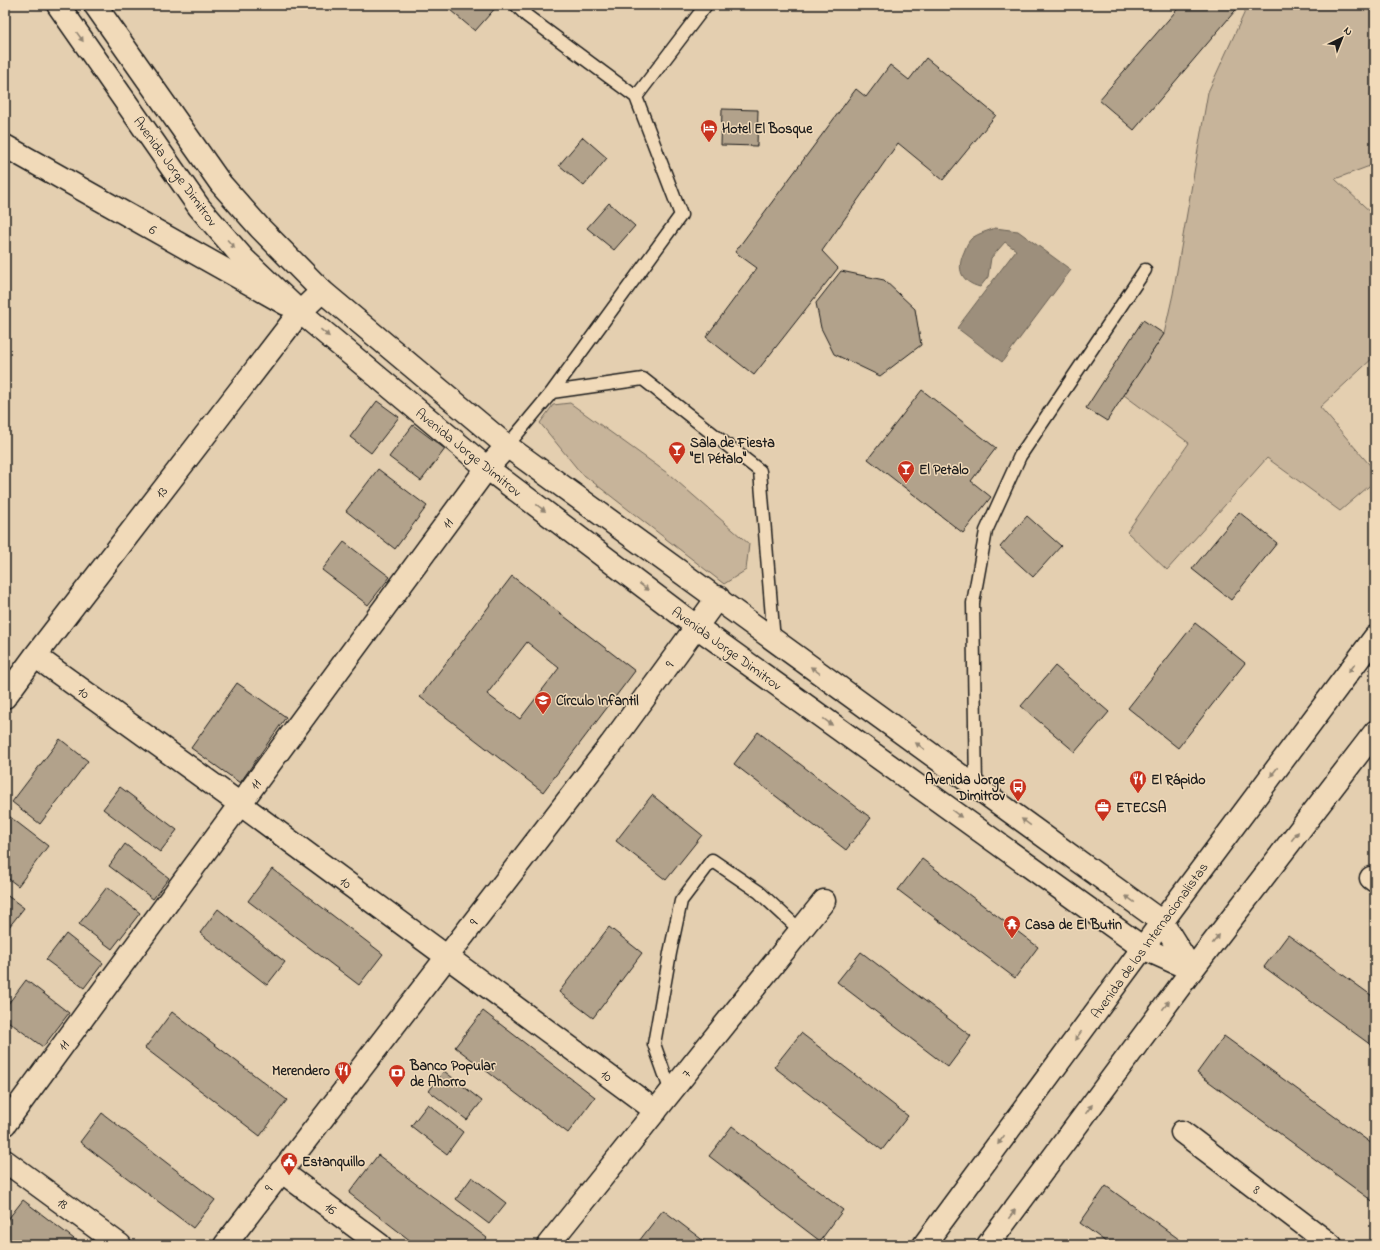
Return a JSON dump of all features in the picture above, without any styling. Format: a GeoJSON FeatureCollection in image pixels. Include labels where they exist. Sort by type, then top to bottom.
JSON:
{"type":"FeatureCollection","features":[{"type":"Feature","properties":{"kind":"main road","name":"Avenida Jorge Dimitrov"},"geometry":{"type":"LineString","coordinates":[[58,5],[199,208],[243,258],[300,312],[487,468],[697,627],[1143,948],[1192,970]]}},
{"type":"Feature","properties":{"kind":"main road","name":"Avenida Jorge Dimitrov"},"geometry":{"type":"LineString","coordinates":[[95,5],[221,184],[260,228],[322,290],[507,446],[1162,922],[1192,970]]}},
{"type":"Feature","properties":{"kind":"main road","name":"6"},"geometry":{"type":"LineString","coordinates":[[5,146],[300,312]]}},
{"type":"Feature","properties":{"kind":"main road","name":"13"},"geometry":{"type":"LineString","coordinates":[[5,697],[300,312],[322,290]]}},
{"type":"Feature","properties":{"kind":"main road","name":"11"},"geometry":{"type":"LineString","coordinates":[[5,1124],[487,468],[507,446]]}},
{"type":"Feature","properties":{"kind":"main road","name":"9"},"geometry":{"type":"LineString","coordinates":[[226,1245],[281,1170],[606,750],[718,598]]}},
{"type":"Feature","properties":{"kind":"main road","name":"Avenida de los Internacionalistas"},"geometry":{"type":"LineString","coordinates":[[924,1245],[1162,922],[1375,637]]}},
{"type":"Feature","properties":{"kind":"main road","name":"10"},"geometry":{"type":"LineString","coordinates":[[35,656],[240,804],[656,1111]]}},
{"type":"Feature","properties":{"kind":"main road"},"geometry":{"type":"LineString","coordinates":[[988,1245],[1192,970],[1375,732]]}},
{"type":"Feature","properties":{"kind":"main road","name":"7"},"geometry":{"type":"LineString","coordinates":[[548,1245],[824,901]]}},
{"type":"Feature","properties":{"kind":"main road","name":"8"},"geometry":{"type":"LineString","coordinates":[[1182,1132],[1331,1245]]}},
{"type":"Feature","properties":{"kind":"main road","name":"18"},"geometry":{"type":"LineString","coordinates":[[5,1161],[120,1245]]}},
{"type":"Feature","properties":{"kind":"main road","name":"16"},"geometry":{"type":"LineString","coordinates":[[281,1170],[380,1245]]}},
{"type":"Feature","properties":{"kind":"lane"},"geometry":{"type":"LineString","coordinates":[[507,446],[552,392],[681,215],[636,97],[527,16],[516,5]]}},
{"type":"Feature","properties":{"kind":"lane"},"geometry":{"type":"LineString","coordinates":[[636,97],[706,5]]}},
{"type":"Feature","properties":{"kind":"lane"},"geometry":{"type":"LineString","coordinates":[[976,786],[973,603],[986,531],[1020,456],[1145,270]]}},
{"type":"Feature","properties":{"kind":"lane"},"geometry":{"type":"LineString","coordinates":[[552,392],[643,379],[760,472],[774,641]]}},
{"type":"Feature","properties":{"kind":"lane"},"geometry":{"type":"LineString","coordinates":[[671,1092],[654,1044],[670,953],[681,901],[712,860],[759,892],[800,931]]}},
{"type":"Feature","properties":{"kind":"shaded area"},"geometry":{"type":"Polygon","coordinates":[[[1248,5],[1375,5],[1375,164],[1335,179],[1375,216],[1375,356],[1320,407],[1375,471],[1375,481],[1340,511],[1267,458],[1167,570],[1127,532],[1189,443],[1124,395],[1164,334],[1173,294],[1208,92],[1248,5]]]}},
{"type":"Feature","properties":{"kind":"shaded area"},"geometry":{"type":"Polygon","coordinates":[[[995,228],[1018,231],[1071,270],[1002,362],[957,328],[1016,250],[1005,242],[991,258],[988,277],[980,287],[968,282],[964,278],[960,264],[968,242],[975,236],[995,228]]]}},
{"type":"Feature","properties":{"kind":"shaded area"},"geometry":{"type":"Polygon","coordinates":[[[570,403],[670,475],[749,544],[746,570],[724,584],[580,472],[540,423],[553,405],[570,403]]]}},
{"type":"Feature","properties":{"kind":"building"},"geometry":{"type":"Polygon","coordinates":[[[444,5],[498,5],[475,31],[444,5]]]}},
{"type":"Feature","properties":{"kind":"building"},"geometry":{"type":"Polygon","coordinates":[[[1181,5],[1240,5],[1134,130],[1099,100],[1181,5]]]}},
{"type":"Feature","properties":{"kind":"building"},"geometry":{"type":"Polygon","coordinates":[[[926,58],[996,115],[943,180],[898,143],[822,251],[838,268],[754,375],[706,337],[757,268],[735,252],[856,89],[866,97],[890,65],[909,80],[926,58]]]}},
{"type":"Feature","properties":{"kind":"building"},"geometry":{"type":"Polygon","coordinates":[[[722,109],[758,110],[757,146],[721,145],[722,109]]]}},
{"type":"Feature","properties":{"kind":"building"},"geometry":{"type":"Polygon","coordinates":[[[583,137],[607,158],[584,186],[559,165],[583,137]]]}},
{"type":"Feature","properties":{"kind":"building"},"geometry":{"type":"Polygon","coordinates":[[[609,203],[635,226],[614,250],[587,228],[609,203]]]}},
{"type":"Feature","properties":{"kind":"building"},"geometry":{"type":"Polygon","coordinates":[[[841,271],[884,280],[915,309],[921,345],[880,376],[834,354],[821,328],[816,303],[841,271]]]}},
{"type":"Feature","properties":{"kind":"building"},"geometry":{"type":"Polygon","coordinates":[[[1143,320],[1164,334],[1107,421],[1086,408],[1143,320]]]}},
{"type":"Feature","properties":{"kind":"building"},"geometry":{"type":"Polygon","coordinates":[[[922,390],[996,448],[971,481],[991,497],[963,533],[868,459],[922,390]]]}},
{"type":"Feature","properties":{"kind":"building"},"geometry":{"type":"Polygon","coordinates":[[[377,401],[399,417],[371,453],[350,437],[377,401]]]}},
{"type":"Feature","properties":{"kind":"building"},"geometry":{"type":"Polygon","coordinates":[[[413,425],[445,449],[421,481],[389,457],[413,425]]]}},
{"type":"Feature","properties":{"kind":"building"},"geometry":{"type":"Polygon","coordinates":[[[378,469],[427,506],[395,549],[346,511],[378,469]]]}},
{"type":"Feature","properties":{"kind":"building"},"geometry":{"type":"Polygon","coordinates":[[[1239,512],[1277,543],[1231,600],[1192,569],[1239,512]]]}},
{"type":"Feature","properties":{"kind":"building"},"geometry":{"type":"Polygon","coordinates":[[[1027,516],[1061,546],[1033,577],[1000,547],[1027,516]]]}},
{"type":"Feature","properties":{"kind":"building"},"geometry":{"type":"Polygon","coordinates":[[[344,542],[390,577],[368,605],[322,570],[344,542]]]}},
{"type":"Feature","properties":{"kind":"building"},"geometry":{"type":"Polygon","coordinates":[[[512,576],[635,671],[543,792],[420,697],[512,576]],[[527,642],[487,694],[520,719],[559,668],[527,642]]]}},
{"type":"Feature","properties":{"kind":"building"},"geometry":{"type":"Polygon","coordinates":[[[1195,623],[1245,663],[1178,748],[1128,708],[1195,623]]]}},
{"type":"Feature","properties":{"kind":"building"},"geometry":{"type":"Polygon","coordinates":[[[1055,666],[1109,712],[1075,752],[1021,706],[1055,666]]]}},
{"type":"Feature","properties":{"kind":"building"},"geometry":{"type":"Polygon","coordinates":[[[237,683],[286,717],[240,783],[191,748],[237,683]]]}},
{"type":"Feature","properties":{"kind":"building"},"geometry":{"type":"Polygon","coordinates":[[[758,732],[871,818],[846,850],[734,764],[758,732]]]}},
{"type":"Feature","properties":{"kind":"building"},"geometry":{"type":"Polygon","coordinates":[[[60,739],[88,761],[40,824],[12,802],[60,739]]]}},
{"type":"Feature","properties":{"kind":"building"},"geometry":{"type":"Polygon","coordinates":[[[120,787],[177,830],[160,852],[103,809],[120,787]]]}},
{"type":"Feature","properties":{"kind":"building"},"geometry":{"type":"Polygon","coordinates":[[[652,795],[702,835],[666,880],[616,841],[652,795]]]}},
{"type":"Feature","properties":{"kind":"building"},"geometry":{"type":"Polygon","coordinates":[[[5,813],[48,846],[18,886],[5,876],[5,813]]]}},
{"type":"Feature","properties":{"kind":"building"},"geometry":{"type":"Polygon","coordinates":[[[125,844],[169,878],[153,899],[109,866],[125,844]]]}},
{"type":"Feature","properties":{"kind":"building"},"geometry":{"type":"Polygon","coordinates":[[[922,859],[1038,947],[1015,978],[898,890],[922,859]]]}},
{"type":"Feature","properties":{"kind":"building"},"geometry":{"type":"Polygon","coordinates":[[[272,869],[383,954],[359,985],[248,901],[272,869]]]}},
{"type":"Feature","properties":{"kind":"building"},"geometry":{"type":"Polygon","coordinates":[[[107,887],[140,913],[112,949],[79,924],[107,887]]]}},
{"type":"Feature","properties":{"kind":"building"},"geometry":{"type":"Polygon","coordinates":[[[5,894],[24,908],[5,932],[5,894]]]}},
{"type":"Feature","properties":{"kind":"building"},"geometry":{"type":"Polygon","coordinates":[[[218,909],[285,962],[267,985],[200,933],[218,909]]]}},
{"type":"Feature","properties":{"kind":"building"},"geometry":{"type":"Polygon","coordinates":[[[609,927],[642,953],[593,1018],[559,992],[609,927]]]}},
{"type":"Feature","properties":{"kind":"building"},"geometry":{"type":"Polygon","coordinates":[[[66,934],[103,963],[84,988],[46,960],[66,934]]]}},
{"type":"Feature","properties":{"kind":"building"},"geometry":{"type":"Polygon","coordinates":[[[1288,935],[1375,998],[1375,1048],[1264,967],[1288,935]]]}},
{"type":"Feature","properties":{"kind":"building"},"geometry":{"type":"Polygon","coordinates":[[[861,952],[971,1036],[948,1067],[837,982],[861,952]]]}},
{"type":"Feature","properties":{"kind":"building"},"geometry":{"type":"Polygon","coordinates":[[[26,980],[69,1013],[43,1047],[5,1019],[5,1008],[26,980]]]}},
{"type":"Feature","properties":{"kind":"building"},"geometry":{"type":"Polygon","coordinates":[[[483,1011],[595,1097],[568,1133],[455,1047],[483,1011]]]}},
{"type":"Feature","properties":{"kind":"building"},"geometry":{"type":"Polygon","coordinates":[[[172,1012],[287,1100],[260,1136],[145,1048],[172,1012]]]}},
{"type":"Feature","properties":{"kind":"building"},"geometry":{"type":"Polygon","coordinates":[[[801,1033],[908,1116],[882,1150],[774,1067],[801,1033]]]}},
{"type":"Feature","properties":{"kind":"building"},"geometry":{"type":"Polygon","coordinates":[[[1224,1036],[1375,1146],[1375,1203],[1197,1073],[1224,1036]]]}},
{"type":"Feature","properties":{"kind":"building"},"geometry":{"type":"Polygon","coordinates":[[[444,1071],[482,1101],[467,1120],[429,1091],[444,1071]]]}},
{"type":"Feature","properties":{"kind":"building"},"geometry":{"type":"Polygon","coordinates":[[[428,1104],[463,1132],[447,1154],[411,1126],[428,1104]]]}},
{"type":"Feature","properties":{"kind":"building"},"geometry":{"type":"Polygon","coordinates":[[[102,1113],[215,1200],[193,1228],[80,1142],[102,1113]]]}},
{"type":"Feature","properties":{"kind":"building"},"geometry":{"type":"Polygon","coordinates":[[[732,1126],[843,1210],[820,1241],[709,1156],[732,1126]]]}},
{"type":"Feature","properties":{"kind":"building"},"geometry":{"type":"Polygon","coordinates":[[[378,1155],[487,1238],[481,1245],[416,1245],[349,1193],[378,1155]]]}},
{"type":"Feature","properties":{"kind":"building"},"geometry":{"type":"Polygon","coordinates":[[[472,1177],[506,1203],[489,1224],[456,1199],[472,1177]]]}},
{"type":"Feature","properties":{"kind":"building"},"geometry":{"type":"Polygon","coordinates":[[[1106,1186],[1187,1245],[1110,1245],[1080,1223],[1106,1186]]]}},
{"type":"Feature","properties":{"kind":"building"},"geometry":{"type":"Polygon","coordinates":[[[23,1200],[82,1245],[16,1245],[5,1237],[5,1223],[23,1200]]]}},
{"type":"Feature","properties":{"kind":"building"},"geometry":{"type":"Polygon","coordinates":[[[663,1210],[709,1245],[636,1245],[663,1210]]]}},
{"type":"Feature","properties":{"kind":"place","name":"Hotel El Bosque"},"geometry":{"type":"Point","coordinates":[709,143]}},
{"type":"Feature","properties":{"kind":"place","name":"Sala de Fiesta \"El Pétalo\""},"geometry":{"type":"Point","coordinates":[677,465]}},
{"type":"Feature","properties":{"kind":"place","name":"El Petalo"},"geometry":{"type":"Point","coordinates":[906,484]}},
{"type":"Feature","properties":{"kind":"place","name":"Círculo Infantil"},"geometry":{"type":"Point","coordinates":[543,715]}},
{"type":"Feature","properties":{"kind":"place","name":"El Rápido"},"geometry":{"type":"Point","coordinates":[1138,794]}},
{"type":"Feature","properties":{"kind":"place","name":"Avenida Jorge Dimitrov"},"geometry":{"type":"Point","coordinates":[1018,802]}},
{"type":"Feature","properties":{"kind":"place","name":"ETECSA"},"geometry":{"type":"Point","coordinates":[1103,822]}},
{"type":"Feature","properties":{"kind":"place","name":"Casa de El Butin"},"geometry":{"type":"Point","coordinates":[1012,939]}},
{"type":"Feature","properties":{"kind":"place","name":"Merendero"},"geometry":{"type":"Point","coordinates":[343,1085]}},
{"type":"Feature","properties":{"kind":"place","name":"Banco Popular de Ahorro"},"geometry":{"type":"Point","coordinates":[397,1088]}},
{"type":"Feature","properties":{"kind":"place","name":"Estanquillo"},"geometry":{"type":"Point","coordinates":[289,1176]}}]}
